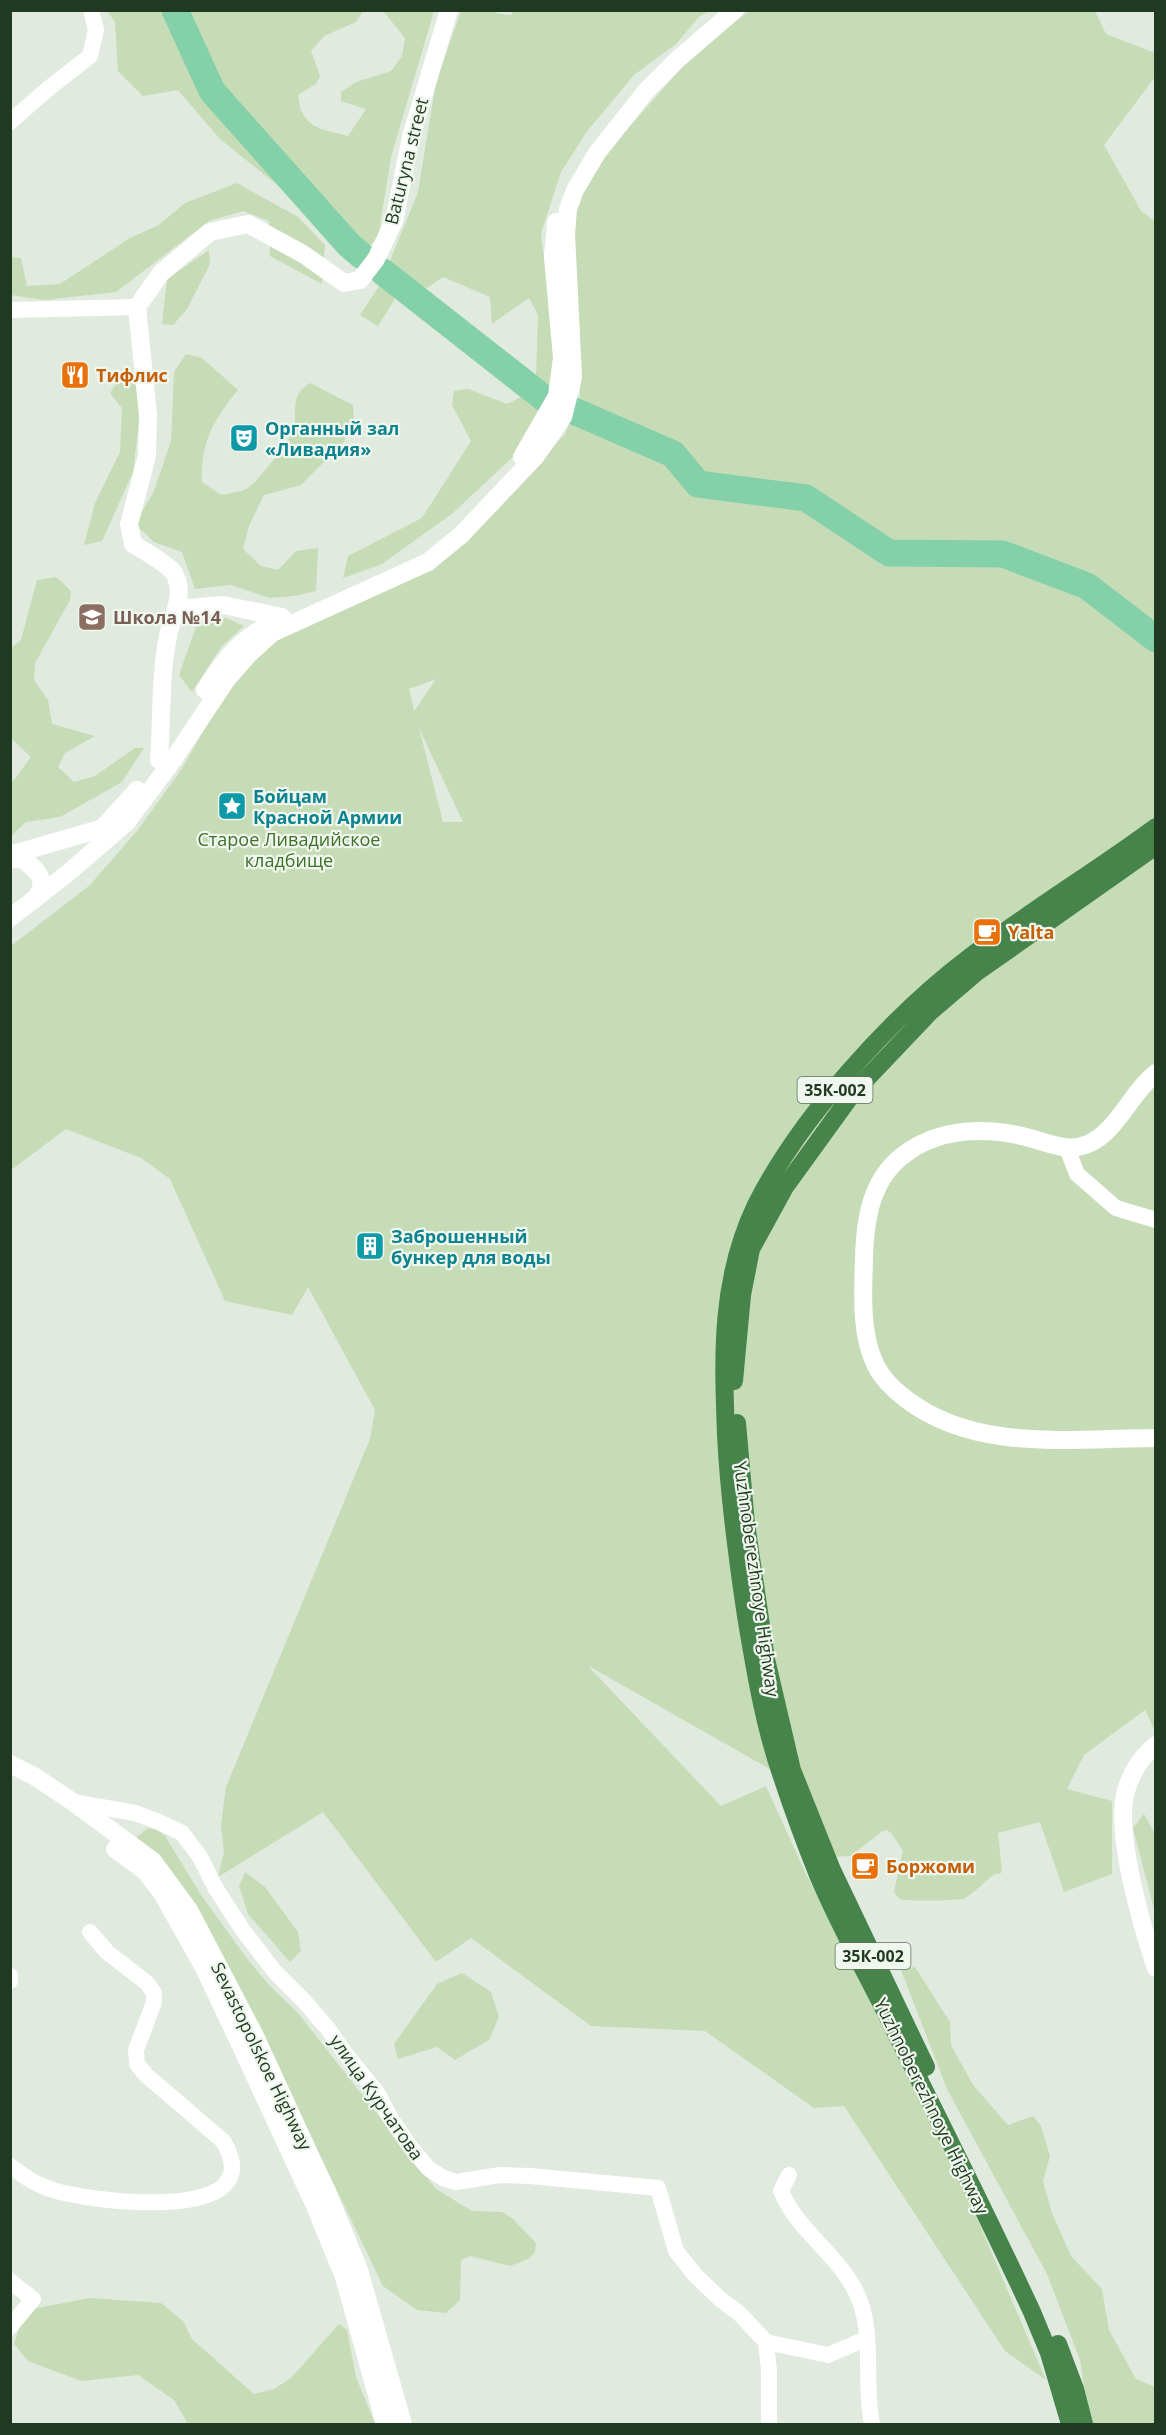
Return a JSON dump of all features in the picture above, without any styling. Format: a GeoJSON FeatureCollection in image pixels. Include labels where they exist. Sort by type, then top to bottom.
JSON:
{"type":"FeatureCollection","features":[{"type":"Feature","properties":{"kind":"highway","name":"Yuzhnoberezhnoye Highway"},"geometry":{"type":"LineString","coordinates":[[1070,2424],[1049,2353],[1028,2302],[780,1774],[763,1710],[733,1527],[728,1477],[723,1360],[724,1318],[737,1256],[757,1204],[808,1124],[843,1079],[945,976],[1005,931],[1112,860],[1155,827]]}},
{"type":"Feature","properties":{"kind":"highway","name":"Yuzhnoberezhnoye Highway"},"geometry":{"type":"LineString","coordinates":[[1084,2424],[1075,2389],[1055,2337],[825,1874],[792,1770],[775,1705],[746,1524],[734,1376],[742,1295],[752,1249],[773,1206],[820,1135],[853,1093],[923,1019],[976,972],[1155,846]]}},
{"type":"Feature","properties":{"kind":"main road","name":"Baturyna street"},"geometry":{"type":"LineString","coordinates":[[137,307],[161,273],[210,232],[248,224],[303,254],[344,284],[360,280],[376,259],[394,221],[411,137],[449,10]]}},
{"type":"Feature","properties":{"kind":"main road"},"geometry":{"type":"LineString","coordinates":[[10,909],[68,873],[152,788],[227,679],[256,647],[285,621],[387,575],[435,547],[523,456],[557,396],[562,358],[553,257],[557,206],[578,163],[613,113],[647,77],[722,10]]}},
{"type":"Feature","properties":{"kind":"main road"},"geometry":{"type":"LineString","coordinates":[[10,918],[104,828],[122,817],[138,789],[226,658],[255,631],[285,621],[428,562],[460,535],[536,456],[563,417],[573,377],[566,234],[568,209],[575,190],[597,153],[646,91],[686,52],[735,10]]}},
{"type":"Feature","properties":{"kind":"main road"},"geometry":{"type":"LineString","coordinates":[[137,307],[148,435],[147,456],[129,524],[133,544],[174,572],[179,590],[177,609],[168,634],[159,760],[152,788]]}},
{"type":"Feature","properties":{"kind":"main road"},"geometry":{"type":"LineString","coordinates":[[177,609],[223,605],[285,621]]}},
{"type":"Feature","properties":{"kind":"main road"},"geometry":{"type":"LineString","coordinates":[[10,857],[122,817]]}},
{"type":"Feature","properties":{"kind":"main road"},"geometry":{"type":"LineString","coordinates":[[10,857],[104,828]]}},
{"type":"Feature","properties":{"kind":"main road"},"geometry":{"type":"LineString","coordinates":[[10,857],[21,858],[37,869],[36,891]]}},
{"type":"Feature","properties":{"kind":"main road"},"geometry":{"type":"LineString","coordinates":[[10,866],[20,866],[30,874],[36,891]]}},
{"type":"Feature","properties":{"kind":"main road"},"geometry":{"type":"LineString","coordinates":[[1155,1072],[1147,1079],[1115,1122],[1087,1145],[1067,1148],[999,1131],[979,1130],[957,1132],[927,1141],[908,1152],[894,1164],[878,1185],[870,1203],[865,1226],[862,1296],[867,1335],[876,1365],[891,1387],[917,1407],[955,1427],[1037,1440],[1155,1438]]}},
{"type":"Feature","properties":{"kind":"main road"},"geometry":{"type":"LineString","coordinates":[[1155,1745],[1135,1768],[1125,1792],[1122,1819],[1142,1930],[1155,1968]]}},
{"type":"Feature","properties":{"kind":"main road","name":"Sevastopolskoe Highway"},"geometry":{"type":"LineString","coordinates":[[10,1764],[34,1776],[67,1805],[84,1826],[145,1871],[162,1893],[203,1966],[315,2206],[344,2277],[385,2424]]}},
{"type":"Feature","properties":{"kind":"main road","name":"Sevastopolskoe Highway"},"geometry":{"type":"LineString","coordinates":[[10,1776],[67,1805],[153,1861],[189,1910],[270,2069],[330,2199],[359,2270],[403,2424]]}},
{"type":"Feature","properties":{"kind":"street"},"geometry":{"type":"LineString","coordinates":[[10,122],[90,56],[96,30],[91,10]]}},
{"type":"Feature","properties":{"kind":"street"},"geometry":{"type":"LineString","coordinates":[[10,310],[137,307]]}},
{"type":"Feature","properties":{"kind":"street"},"geometry":{"type":"LineString","coordinates":[[1067,1148],[1077,1174],[1116,1208],[1155,1220]]}},
{"type":"Feature","properties":{"kind":"street","name":"улица Курчатова"},"geometry":{"type":"LineString","coordinates":[[67,1805],[135,1814],[182,1833],[200,1857],[215,1887],[242,1929],[275,1972],[329,2030],[378,2094],[391,2119],[428,2168],[443,2178],[456,2182],[500,2175],[658,2188],[676,2251],[695,2275],[740,2314],[766,2343]]}},
{"type":"Feature","properties":{"kind":"street"},"geometry":{"type":"LineString","coordinates":[[10,2166],[32,2182],[71,2195],[168,2203],[201,2198],[221,2189],[233,2167],[231,2154],[223,2141],[146,2075],[137,2064],[136,2050],[154,2002],[154,1993],[147,1983],[107,1952],[90,1932]]}},
{"type":"Feature","properties":{"kind":"street"},"geometry":{"type":"LineString","coordinates":[[10,1976],[10,1981]]}},
{"type":"Feature","properties":{"kind":"street"},"geometry":{"type":"LineString","coordinates":[[789,2175],[781,2191],[787,2204],[855,2289],[865,2315],[867,2400],[872,2424]]}},
{"type":"Feature","properties":{"kind":"street"},"geometry":{"type":"LineString","coordinates":[[10,2282],[33,2299],[10,2326]]}},
{"type":"Feature","properties":{"kind":"street"},"geometry":{"type":"LineString","coordinates":[[769,2424],[769,2371],[766,2343],[828,2355],[866,2339]]}},
{"type":"Feature","properties":{"kind":"green space"},"geometry":{"type":"Polygon","coordinates":[[[515,10],[709,11],[699,17],[676,44],[634,75],[588,130],[561,172],[541,233],[557,368],[548,414],[519,451],[453,513],[382,564],[343,578],[348,556],[422,518],[471,441],[452,405],[454,391],[468,389],[507,404],[527,394],[536,374],[538,315],[529,298],[492,324],[490,297],[443,277],[427,288],[406,281],[378,326],[360,315],[381,283],[418,192],[436,82],[461,11],[494,11],[511,15],[515,10]]]}},
{"type":"Feature","properties":{"kind":"green space"},"geometry":{"type":"Polygon","coordinates":[[[107,11],[363,11],[356,22],[324,36],[311,51],[320,76],[316,84],[298,95],[303,114],[308,121],[321,129],[348,136],[366,109],[341,101],[341,92],[356,82],[391,71],[402,56],[405,38],[383,11],[434,11],[391,157],[378,238],[370,245],[354,240],[281,188],[220,139],[178,90],[143,96],[118,71],[115,22],[107,11]]]}},
{"type":"Feature","properties":{"kind":"green space","name":"Старое Ливадийское кладбище"},"geometry":{"type":"Polygon","coordinates":[[[751,11],[1095,11],[1106,34],[1155,53],[1155,77],[1104,145],[1141,211],[1156,222],[1155,1731],[1145,1710],[1084,1755],[1067,1789],[1112,1801],[1112,1874],[1064,1892],[1040,1822],[998,1833],[1002,1871],[965,1898],[955,1900],[900,1899],[894,1891],[903,1851],[887,1830],[850,1856],[832,1857],[810,1792],[587,1665],[721,1806],[766,1786],[805,1872],[952,2160],[1046,2380],[1005,2351],[844,2106],[814,2108],[705,2031],[591,2026],[471,1938],[436,1962],[323,1812],[218,1877],[224,1852],[221,1825],[226,1787],[370,1439],[375,1410],[308,1287],[292,1315],[225,1301],[170,1179],[141,1158],[66,1129],[11,1170],[11,946],[90,885],[137,831],[181,770],[227,690],[263,649],[306,623],[433,570],[478,528],[565,434],[580,395],[580,341],[572,219],[595,166],[714,31],[751,11]],[[436,679],[409,689],[414,710],[415,710],[436,679]],[[419,728],[443,822],[463,822],[419,728]]]}},
{"type":"Feature","properties":{"kind":"green space"},"geometry":{"type":"Polygon","coordinates":[[[237,183],[298,217],[325,245],[322,284],[270,256],[269,221],[243,211],[209,221],[116,292],[44,300],[11,295],[10,257],[21,258],[27,286],[60,284],[130,238],[159,225],[185,203],[237,183]]]}},
{"type":"Feature","properties":{"kind":"green space"},"geometry":{"type":"Polygon","coordinates":[[[209,250],[210,264],[187,309],[173,325],[162,324],[167,279],[209,250]]]}},
{"type":"Feature","properties":{"kind":"green space"},"geometry":{"type":"Polygon","coordinates":[[[186,354],[202,358],[238,390],[210,432],[203,455],[202,482],[221,495],[248,488],[274,460],[294,428],[299,393],[310,383],[353,405],[354,422],[343,443],[301,485],[264,495],[249,526],[243,549],[261,566],[278,570],[296,551],[318,548],[316,591],[270,598],[231,585],[195,589],[182,552],[154,542],[135,524],[154,491],[171,441],[174,372],[186,354]]]}},
{"type":"Feature","properties":{"kind":"green space"},"geometry":{"type":"Polygon","coordinates":[[[122,375],[132,378],[142,399],[133,472],[102,541],[84,545],[95,503],[120,452],[122,408],[110,393],[122,375]]]}},
{"type":"Feature","properties":{"kind":"green space"},"geometry":{"type":"Polygon","coordinates":[[[56,577],[71,591],[70,600],[35,663],[34,680],[48,700],[52,724],[95,736],[65,753],[58,767],[74,782],[95,776],[135,748],[144,748],[122,782],[60,817],[26,822],[11,836],[11,782],[31,757],[11,738],[11,648],[21,640],[37,580],[56,577]]]}},
{"type":"Feature","properties":{"kind":"green space"},"geometry":{"type":"Polygon","coordinates":[[[226,618],[244,626],[221,647],[192,692],[179,675],[196,627],[226,618]]]}},
{"type":"Feature","properties":{"kind":"green space"},"geometry":{"type":"Polygon","coordinates":[[[1144,1814],[1155,1834],[1155,1913],[1133,1828],[1144,1814]]]}},
{"type":"Feature","properties":{"kind":"green space"},"geometry":{"type":"Polygon","coordinates":[[[148,1828],[157,1830],[165,1836],[201,1895],[248,1960],[269,1985],[298,2013],[436,2189],[472,2211],[502,2212],[512,2218],[536,2243],[535,2252],[528,2259],[510,2266],[470,2256],[461,2260],[460,2300],[446,2313],[417,2310],[383,2286],[254,2018],[137,1837],[148,1828]]]}},
{"type":"Feature","properties":{"kind":"green space"},"geometry":{"type":"Polygon","coordinates":[[[245,1872],[265,1887],[298,1932],[301,1951],[290,1962],[248,1914],[239,1886],[245,1872]]]}},
{"type":"Feature","properties":{"kind":"green space"},"geometry":{"type":"Polygon","coordinates":[[[915,1967],[950,2022],[951,2045],[973,2085],[1008,2125],[1033,2116],[1041,2126],[1050,2156],[1043,2181],[1052,2213],[1071,2256],[1102,2289],[1109,2330],[1136,2379],[1155,2387],[1155,2424],[1092,2424],[1086,2402],[1080,2360],[1047,2274],[947,2089],[901,1970],[915,1967]]]}},
{"type":"Feature","properties":{"kind":"green space"},"geometry":{"type":"Polygon","coordinates":[[[462,1973],[491,1992],[499,2017],[489,2040],[455,2060],[437,2047],[398,2059],[394,2044],[437,1984],[462,1973]]]}},
{"type":"Feature","properties":{"kind":"green space"},"geometry":{"type":"Polygon","coordinates":[[[90,2298],[161,2303],[183,2321],[192,2339],[254,2394],[274,2389],[291,2378],[339,2324],[347,2330],[356,2377],[375,2424],[188,2424],[174,2400],[138,2375],[81,2381],[28,2361],[14,2344],[20,2325],[32,2309],[90,2298]]]}},
{"type":"Feature","properties":{"kind":"waterway"},"geometry":{"type":"LineString","coordinates":[[175,10],[212,91],[349,245],[362,256]]}},
{"type":"Feature","properties":{"kind":"waterway"},"geometry":{"type":"LineString","coordinates":[[383,272],[545,399]]}},
{"type":"Feature","properties":{"kind":"waterway"},"geometry":{"type":"LineString","coordinates":[[574,411],[673,454],[698,484],[806,498],[889,553],[1003,554],[1087,586],[1156,639]]}},
{"type":"Feature","properties":{"kind":"place","name":"Тифлис"},"geometry":{"type":"Point","coordinates":[75,375]}},
{"type":"Feature","properties":{"kind":"place","name":"Органный зал «Ливадия»"},"geometry":{"type":"Point","coordinates":[244,438]}},
{"type":"Feature","properties":{"kind":"place","name":"Школа №14"},"geometry":{"type":"Point","coordinates":[92,617]}},
{"type":"Feature","properties":{"kind":"place","name":"Бойцам Красной Армии"},"geometry":{"type":"Point","coordinates":[232,806]}},
{"type":"Feature","properties":{"kind":"place","name":"Yalta"},"geometry":{"type":"Point","coordinates":[987,932]}},
{"type":"Feature","properties":{"kind":"place","name":"Заброшенный бункер для воды"},"geometry":{"type":"Point","coordinates":[370,1246]}},
{"type":"Feature","properties":{"kind":"place","name":"Боржоми"},"geometry":{"type":"Point","coordinates":[865,1866]}}]}
